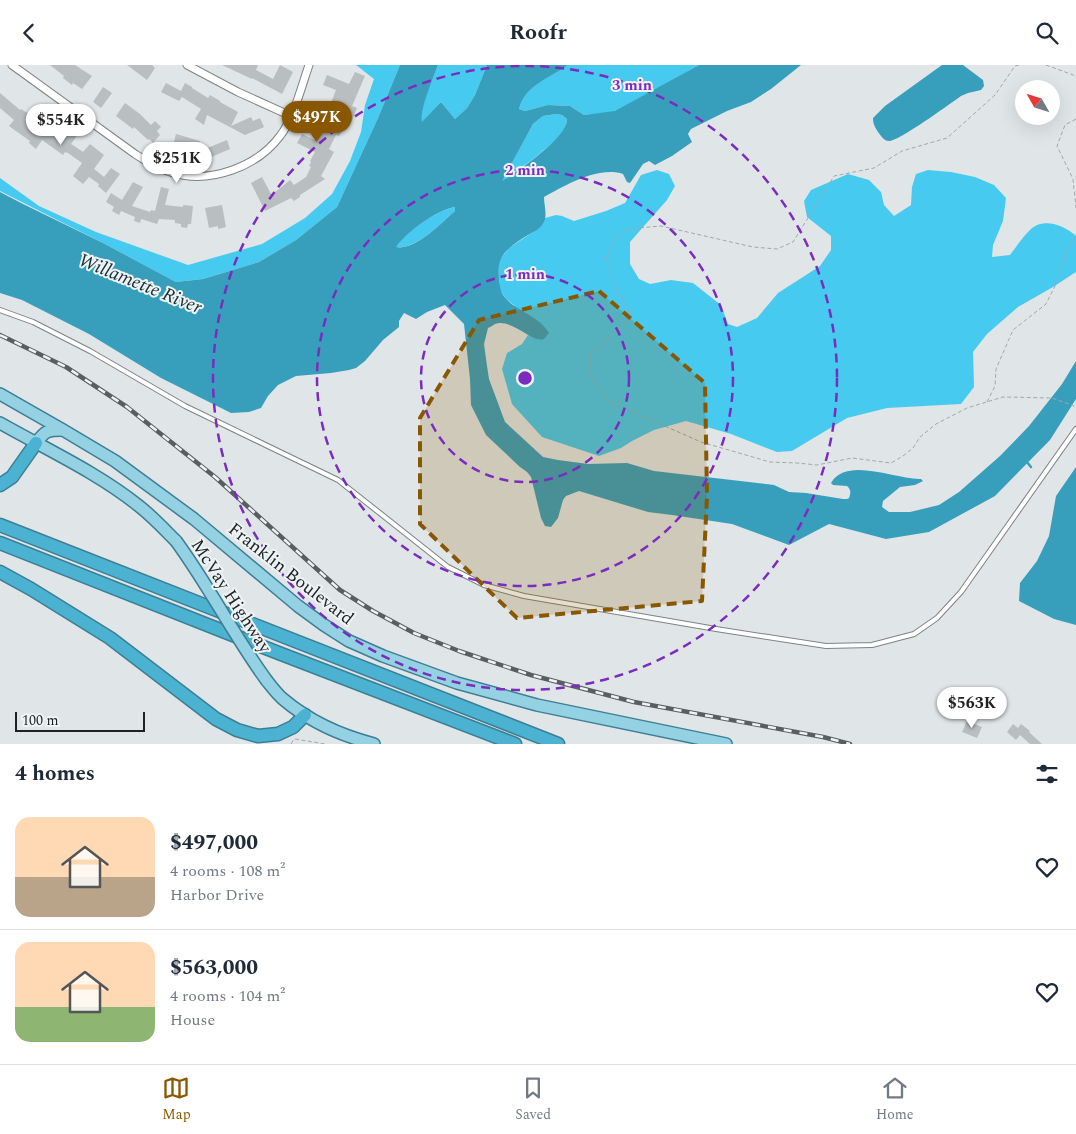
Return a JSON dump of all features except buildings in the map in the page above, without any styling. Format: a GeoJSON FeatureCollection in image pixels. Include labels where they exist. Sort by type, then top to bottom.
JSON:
{"type":"FeatureCollection","features":[{"type":"Feature","properties":{"kind":"highway"},"geometry":{"type":"LineString","coordinates":[[0,485],[12,477],[36,443]]}},
{"type":"Feature","properties":{"kind":"highway"},"geometry":{"type":"LineString","coordinates":[[0,525],[558,744]]}},
{"type":"Feature","properties":{"kind":"highway"},"geometry":{"type":"LineString","coordinates":[[0,543],[515,744]]}},
{"type":"Feature","properties":{"kind":"highway"},"geometry":{"type":"LineString","coordinates":[[0,572],[110,638],[216,719],[237,730],[258,736],[278,734],[293,727],[305,715]]}},
{"type":"Feature","properties":{"kind":"main road","name":"Franklin Boulevard"},"geometry":{"type":"LineString","coordinates":[[0,395],[115,461],[194,519],[298,606],[349,641],[383,656],[457,683],[537,705],[726,744]]}},
{"type":"Feature","properties":{"kind":"main road"},"geometry":{"type":"LineString","coordinates":[[0,423],[36,443],[49,430],[63,430]]}},
{"type":"Feature","properties":{"kind":"main road","name":"McVay Highway"},"geometry":{"type":"LineString","coordinates":[[36,443],[100,479],[139,505],[157,521],[192,562],[250,659],[281,698],[328,729],[374,744]]}},
{"type":"Feature","properties":{"kind":"street"},"geometry":{"type":"LineString","coordinates":[[12,65],[153,165],[174,173],[196,176],[220,174],[243,166],[263,154],[280,136],[291,116],[309,65]]}},
{"type":"Feature","properties":{"kind":"street"},"geometry":{"type":"LineString","coordinates":[[187,65],[195,67],[238,92],[291,116]]}},
{"type":"Feature","properties":{"kind":"lane"},"geometry":{"type":"LineString","coordinates":[[0,310],[33,322],[90,351],[185,406],[338,480],[448,567],[484,585],[534,598],[826,646],[872,645],[914,634],[937,619],[961,592],[1076,429]]}},
{"type":"Feature","properties":{"kind":"path"},"geometry":{"type":"LineString","coordinates":[[1019,65],[1015,66],[995,95],[947,138],[902,151],[874,168],[834,176],[793,242],[777,249],[752,247],[661,225],[626,229],[615,238],[606,258],[614,284],[629,312],[623,326],[590,354],[590,374],[608,401],[701,443],[770,462],[817,465],[852,458],[891,463],[913,448],[920,437],[936,423],[967,408],[1003,397],[1052,398],[1076,407]]}},
{"type":"Feature","properties":{"kind":"path"},"geometry":{"type":"LineString","coordinates":[[1046,65],[1076,76]]}},
{"type":"Feature","properties":{"kind":"path"},"geometry":{"type":"LineString","coordinates":[[1076,119],[1065,125],[1057,145],[1073,179],[1076,207]]}},
{"type":"Feature","properties":{"kind":"path"},"geometry":{"type":"LineString","coordinates":[[986,403],[995,386],[996,369],[1014,330],[1046,303],[1059,278],[1066,255],[1076,234]]}},
{"type":"Feature","properties":{"kind":"path"},"geometry":{"type":"LineString","coordinates":[[278,734],[294,739],[325,744]]}},
{"type":"Feature","properties":{"kind":"path"},"geometry":{"type":"LineString","coordinates":[[291,744],[294,739]]}},
{"type":"Feature","properties":{"kind":"highlighted area"},"geometry":{"type":"Polygon","coordinates":[[[599,291],[705,383],[707,496],[702,601],[517,618],[420,524],[420,418],[479,320],[599,291]]]}},
{"type":"Feature","properties":{"kind":"shaded area"},"geometry":{"type":"Polygon","coordinates":[[[356,65],[400,65],[337,207],[296,240],[259,262],[203,279],[176,282],[0,191],[0,178],[39,206],[96,232],[188,265],[262,244],[305,218],[332,194],[350,161],[361,132],[365,105],[374,79],[356,65]]]}},
{"type":"Feature","properties":{"kind":"shaded area"},"geometry":{"type":"Polygon","coordinates":[[[438,65],[487,65],[475,95],[467,108],[455,119],[441,102],[422,123],[425,101],[438,65]]]}},
{"type":"Feature","properties":{"kind":"shaded area"},"geometry":{"type":"Polygon","coordinates":[[[568,65],[699,65],[615,112],[584,115],[570,106],[548,105],[525,111],[519,109],[522,101],[532,88],[568,65]]]}},
{"type":"Feature","properties":{"kind":"shaded area"},"geometry":{"type":"Polygon","coordinates":[[[562,115],[567,119],[565,127],[559,135],[529,162],[501,182],[533,124],[543,116],[562,115]]]}},
{"type":"Feature","properties":{"kind":"shaded area"},"geometry":{"type":"Polygon","coordinates":[[[657,170],[669,174],[675,186],[667,200],[630,242],[630,264],[639,279],[650,284],[671,280],[693,283],[721,305],[728,324],[737,327],[757,318],[778,293],[820,266],[831,250],[831,236],[807,217],[804,201],[811,190],[848,174],[869,180],[881,192],[884,205],[894,216],[911,205],[912,187],[916,174],[928,170],[975,177],[994,185],[1006,198],[1003,221],[993,245],[992,257],[1010,255],[1024,236],[1035,226],[1047,223],[1053,224],[1066,229],[1076,236],[1076,272],[1018,307],[987,334],[973,352],[974,387],[961,404],[887,408],[847,418],[792,451],[777,452],[731,434],[686,421],[654,430],[621,448],[599,456],[542,437],[512,404],[502,369],[507,353],[522,344],[528,335],[540,340],[514,305],[506,299],[500,290],[498,266],[500,259],[509,248],[539,228],[545,218],[556,215],[574,221],[625,203],[641,175],[657,170]]]}},
{"type":"Feature","properties":{"kind":"shaded area"},"geometry":{"type":"Polygon","coordinates":[[[455,207],[455,211],[419,241],[403,247],[395,247],[430,217],[455,207]]]}},
{"type":"Feature","properties":{"kind":"water","name":"Willamette River"},"geometry":{"type":"Polygon","coordinates":[[[400,65],[438,65],[425,102],[422,122],[441,102],[455,119],[467,108],[475,95],[487,65],[568,65],[532,88],[522,101],[519,109],[525,111],[548,105],[570,106],[584,115],[615,111],[699,65],[801,65],[751,102],[727,111],[691,129],[688,134],[692,142],[655,165],[649,161],[643,164],[630,183],[627,182],[623,174],[603,173],[582,178],[544,197],[546,214],[543,224],[503,255],[499,265],[499,280],[505,297],[516,307],[538,321],[549,333],[544,339],[539,340],[515,327],[502,323],[488,328],[484,344],[489,379],[505,422],[543,457],[588,464],[627,463],[654,471],[774,485],[789,492],[843,499],[849,498],[849,488],[831,483],[838,475],[848,471],[873,471],[921,479],[923,481],[915,485],[900,487],[883,501],[882,507],[889,512],[910,512],[939,505],[959,492],[1000,456],[1029,426],[1062,384],[1076,361],[1076,399],[1050,440],[995,496],[929,532],[886,539],[829,524],[789,545],[732,524],[648,512],[579,491],[566,496],[558,518],[551,527],[545,526],[541,518],[531,477],[486,435],[471,405],[464,324],[445,305],[427,312],[416,319],[404,313],[399,321],[399,327],[383,340],[365,361],[356,368],[331,373],[296,376],[278,385],[268,396],[261,408],[249,412],[231,413],[161,378],[89,334],[22,300],[0,293],[0,192],[176,282],[203,279],[259,262],[296,240],[337,207],[400,65]],[[562,115],[543,116],[533,124],[502,181],[519,170],[551,144],[559,135],[567,119],[562,115]],[[455,207],[439,212],[422,223],[396,247],[411,245],[419,241],[455,211],[455,207]]]}},
{"type":"Feature","properties":{"kind":"water"},"geometry":{"type":"Polygon","coordinates":[[[942,65],[963,65],[983,80],[984,86],[981,90],[961,96],[894,140],[887,141],[884,139],[875,127],[873,118],[885,106],[942,65]]]}},
{"type":"Feature","properties":{"kind":"water"},"geometry":{"type":"Polygon","coordinates":[[[1076,467],[1076,625],[1054,619],[1019,601],[1020,583],[1037,561],[1049,536],[1056,496],[1076,467]]]}},
{"type":"Feature","properties":{"kind":"waterway"},"geometry":{"type":"LineString","coordinates":[[1026,461],[1031,467]]}},
{"type":"Feature","properties":{"kind":"railway"},"geometry":{"type":"LineString","coordinates":[[0,335],[66,367],[127,407],[215,477],[340,590],[373,611],[414,633],[459,651],[531,675],[634,702],[823,737],[850,744]]}}]}
